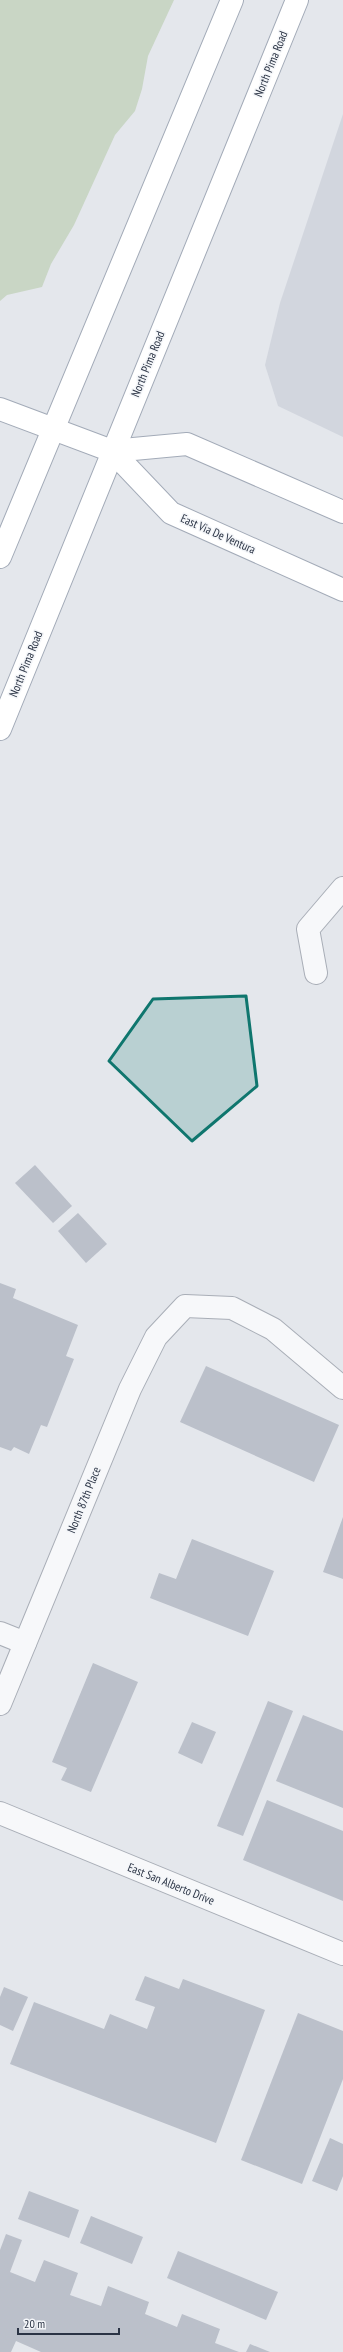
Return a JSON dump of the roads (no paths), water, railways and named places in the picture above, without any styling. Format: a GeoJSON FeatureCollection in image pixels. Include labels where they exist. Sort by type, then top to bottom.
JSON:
{"type":"FeatureCollection","features":[{"type":"Feature","properties":{"kind":"main road"},"geometry":{"type":"LineString","coordinates":[[0,557],[52,430],[90,346],[232,0]]}},
{"type":"Feature","properties":{"kind":"main road","name":"North Pima Road"},"geometry":{"type":"LineString","coordinates":[[0,729],[297,0]]}},
{"type":"Feature","properties":{"kind":"main road","name":"East Via De Ventura"},"geometry":{"type":"LineString","coordinates":[[0,409],[52,430],[112,451],[187,444],[343,512]]}},
{"type":"Feature","properties":{"kind":"main road","name":"East Via De Ventura"},"geometry":{"type":"LineString","coordinates":[[112,451],[171,513],[343,590]]}},
{"type":"Feature","properties":{"kind":"street"},"geometry":{"type":"LineString","coordinates":[[316,973],[308,929],[343,888]]}},
{"type":"Feature","properties":{"kind":"street","name":"North 87th Place"},"geometry":{"type":"LineString","coordinates":[[0,1704],[130,1389],[156,1337],[185,1306],[232,1308],[273,1329],[343,1388]]}},
{"type":"Feature","properties":{"kind":"street"},"geometry":{"type":"LineString","coordinates":[[0,1633],[25,1643]]}},
{"type":"Feature","properties":{"kind":"street","name":"East San Alberto Drive"},"geometry":{"type":"LineString","coordinates":[[0,1813],[343,1954]]}}]}
